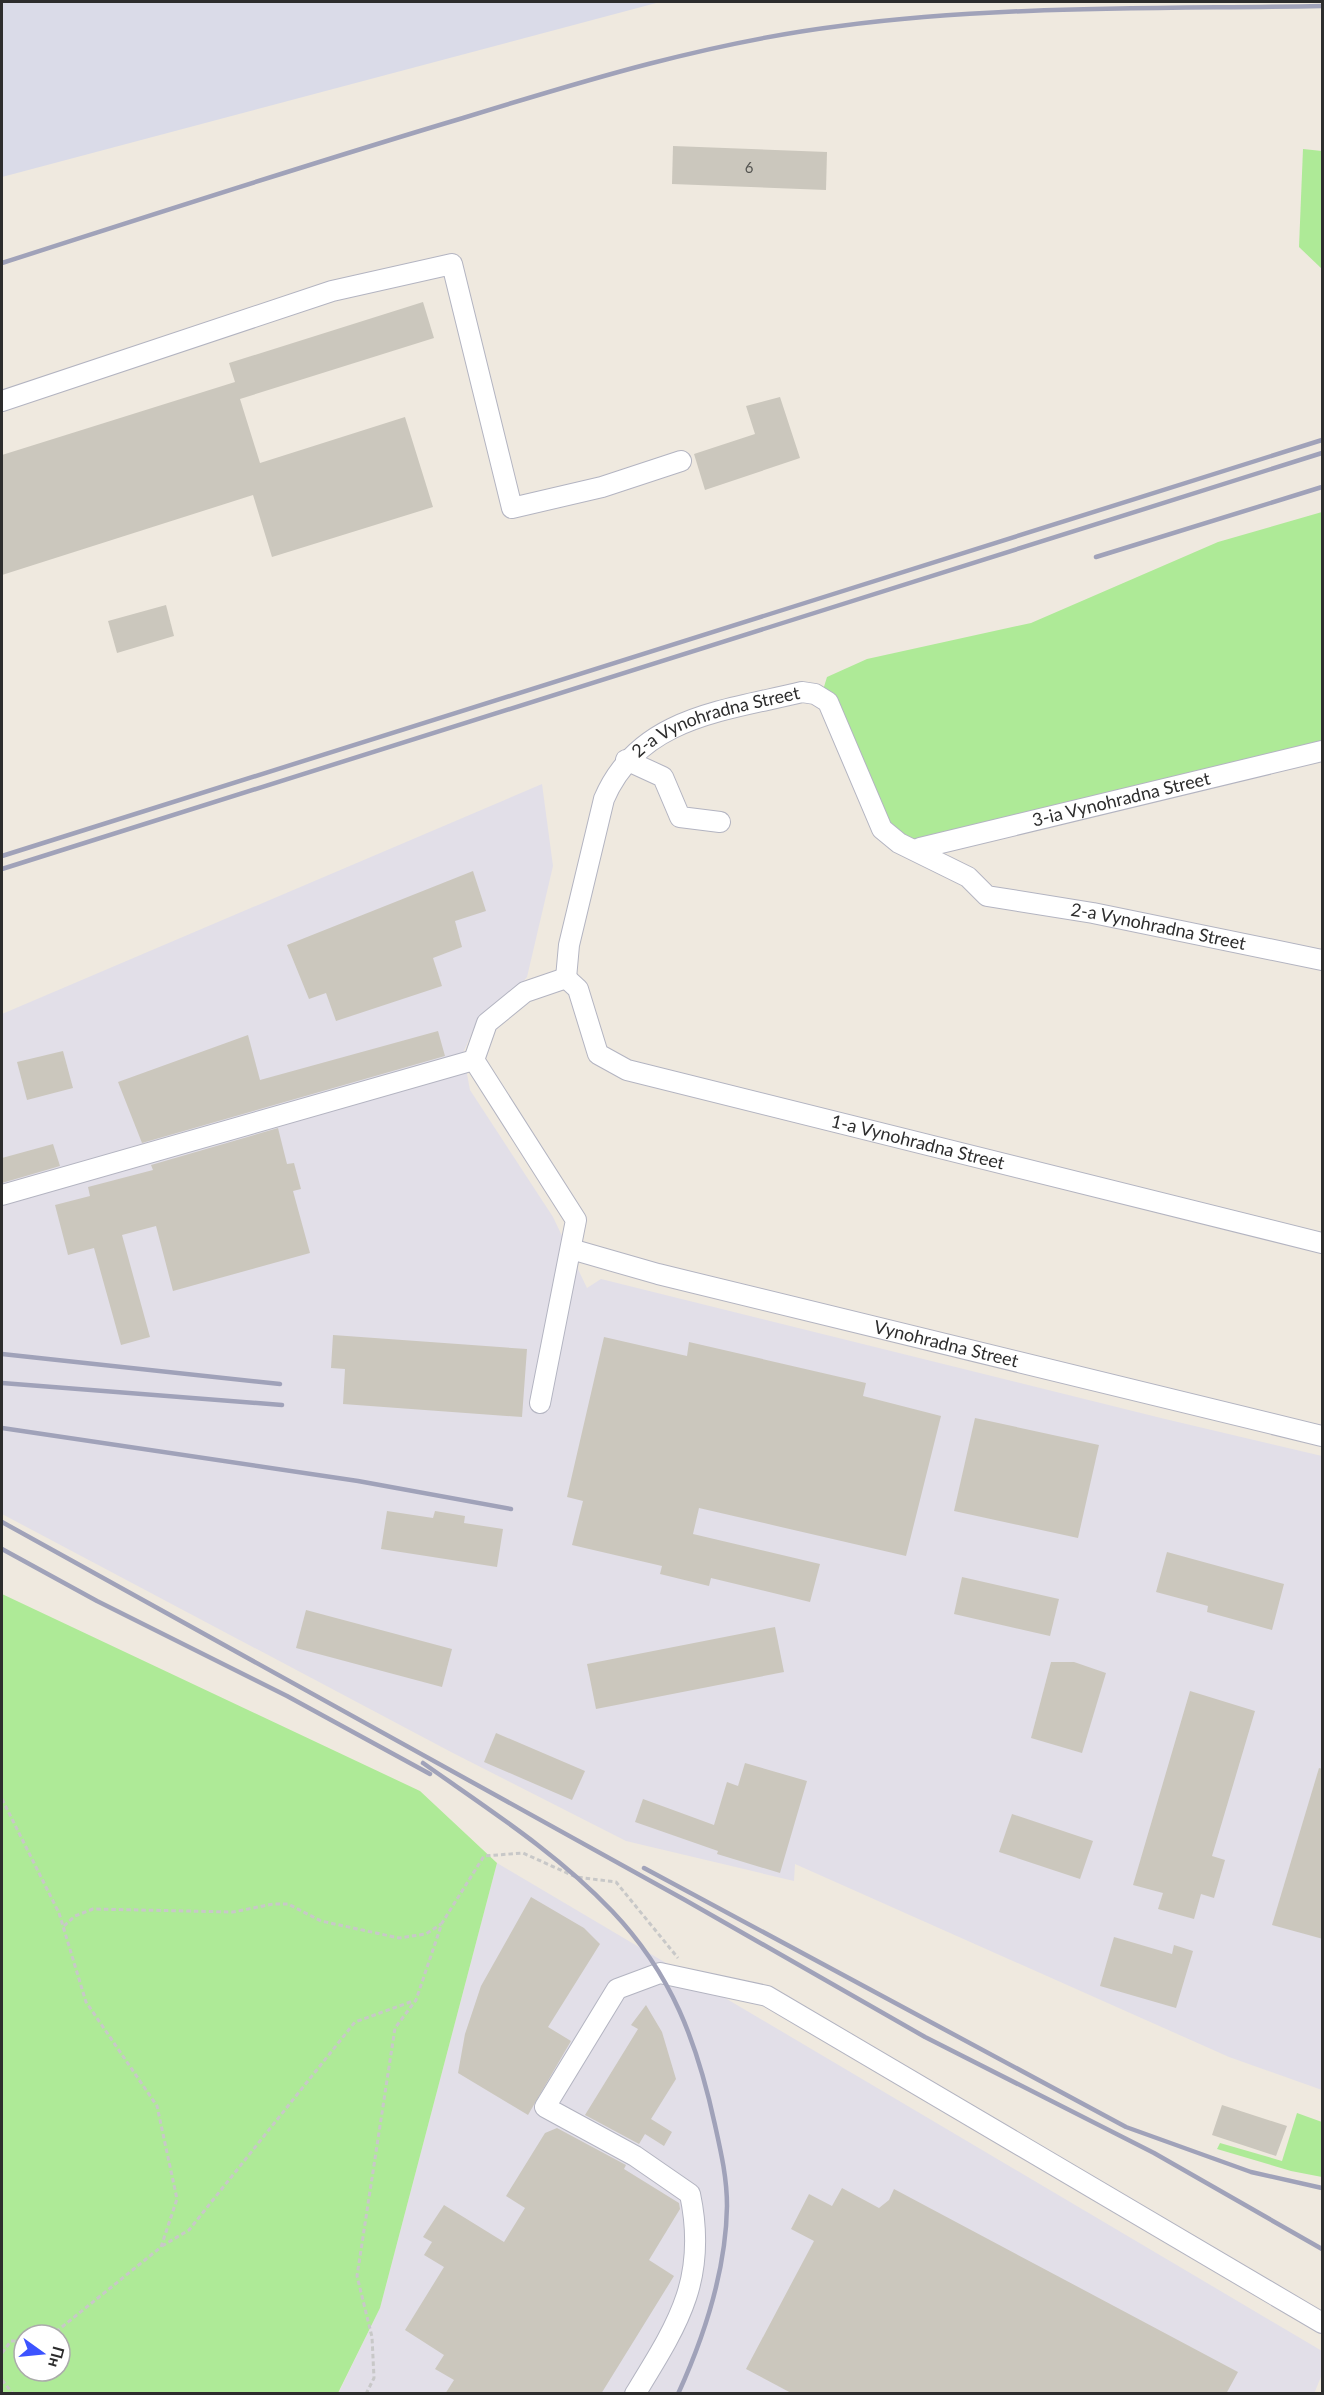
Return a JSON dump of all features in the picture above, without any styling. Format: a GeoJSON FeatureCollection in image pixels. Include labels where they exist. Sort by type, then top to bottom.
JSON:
{"type":"FeatureCollection","features":[{"type":"Feature","properties":{"kind":"street"},"geometry":{"type":"LineString","coordinates":[[2,400],[333,291],[452,264],[512,507],[602,487],[681,460]]}},
{"type":"Feature","properties":{"kind":"street","name":"2-a Vynohradna Street"},"geometry":{"type":"LineString","coordinates":[[566,978],[569,945],[604,799],[613,777],[626,760],[650,740],[677,725],[802,692],[815,694],[828,702],[882,829],[899,843],[968,878],[987,896],[1093,913],[1323,960]]}},
{"type":"Feature","properties":{"kind":"street","name":"3-ia Vynohradna Street"},"geometry":{"type":"LineString","coordinates":[[920,848],[1323,751]]}},
{"type":"Feature","properties":{"kind":"street"},"geometry":{"type":"LineString","coordinates":[[626,760],[663,777],[680,817],[720,822]]}},
{"type":"Feature","properties":{"kind":"street"},"geometry":{"type":"LineString","coordinates":[[474,1060],[487,1023],[525,992],[566,978]]}},
{"type":"Feature","properties":{"kind":"street","name":"1-a Vynohradna Street"},"geometry":{"type":"LineString","coordinates":[[566,978],[578,989],[598,1054],[627,1070],[1323,1243]]}},
{"type":"Feature","properties":{"kind":"street"},"geometry":{"type":"LineString","coordinates":[[2,1195],[474,1060]]}},
{"type":"Feature","properties":{"kind":"street"},"geometry":{"type":"LineString","coordinates":[[474,1060],[576,1220],[540,1403]]}},
{"type":"Feature","properties":{"kind":"street","name":"Vynohradna Street"},"geometry":{"type":"LineString","coordinates":[[571,1249],[658,1274],[1323,1436]]}},
{"type":"Feature","properties":{"kind":"street"},"geometry":{"type":"LineString","coordinates":[[635,2394],[683,2312],[695,2267],[697,2225],[690,2194],[635,2156],[545,2108],[617,1989],[660,1973],[767,1996],[1323,2323]]}},
{"type":"Feature","properties":{"kind":"path"},"geometry":{"type":"LineString","coordinates":[[2,1798],[64,1927],[86,2002],[157,2106],[177,2199],[161,2247]]}},
{"type":"Feature","properties":{"kind":"path"},"geometry":{"type":"LineString","coordinates":[[366,2394],[374,2378],[372,2337],[357,2276],[395,2028],[416,2000],[442,1923],[484,1857],[523,1852],[576,1877],[616,1882],[702,1982]]}},
{"type":"Feature","properties":{"kind":"path"},"geometry":{"type":"LineString","coordinates":[[64,1927],[75,1916],[93,1909],[232,1912],[273,1904],[288,1904],[321,1921],[399,1938],[426,1934],[442,1923]]}},
{"type":"Feature","properties":{"kind":"path"},"geometry":{"type":"LineString","coordinates":[[67,2323],[161,2247],[189,2230],[355,2022],[416,2000]]}},
{"type":"Feature","properties":{"kind":"path"},"geometry":{"type":"LineString","coordinates":[[2,2353],[12,2341]]}},
{"type":"Feature","properties":{"kind":"path"},"geometry":{"type":"LineString","coordinates":[[2,2380],[13,2394]]}},
{"type":"Feature","properties":{"kind":"shaded area"},"geometry":{"type":"Polygon","coordinates":[[[2,2],[660,2],[2,177],[2,2]]]}},
{"type":"Feature","properties":{"kind":"shaded area"},"geometry":{"type":"Polygon","coordinates":[[[542,784],[553,866],[527,977],[501,1007],[480,1015],[463,1053],[470,1090],[553,1217],[587,1288],[601,1279],[1322,1456],[1322,2090],[1229,2057],[795,1864],[794,1881],[626,1841],[451,1752],[2,1514],[2,1014],[542,784]]]}},
{"type":"Feature","properties":{"kind":"shaded area"},"geometry":{"type":"Polygon","coordinates":[[[497,1863],[1322,2351],[1322,2374],[1314,2394],[338,2394],[380,2308],[497,1863]]]}},
{"type":"Feature","properties":{"kind":"green space"},"geometry":{"type":"Polygon","coordinates":[[[1303,149],[1322,151],[1322,269],[1299,247],[1303,149]]]}},
{"type":"Feature","properties":{"kind":"green space"},"geometry":{"type":"Polygon","coordinates":[[[1322,512],[1322,751],[920,848],[879,830],[823,690],[827,677],[867,659],[1031,623],[1218,542],[1322,512]]]}},
{"type":"Feature","properties":{"kind":"green space"},"geometry":{"type":"Polygon","coordinates":[[[2,1594],[420,1791],[497,1863],[380,2308],[338,2393],[2,2393],[2,1594]]]}},
{"type":"Feature","properties":{"kind":"green space"},"geometry":{"type":"Polygon","coordinates":[[[1297,2113],[1322,2122],[1322,2177],[1291,2171],[1217,2149],[1220,2143],[1282,2161],[1297,2113]]]}},
{"type":"Feature","properties":{"kind":"building"},"geometry":{"type":"Polygon","coordinates":[[[673,146],[827,152],[826,190],[672,184],[673,146]]]}},
{"type":"Feature","properties":{"kind":"building"},"geometry":{"type":"Polygon","coordinates":[[[423,302],[434,338],[240,399],[260,463],[405,417],[433,507],[272,557],[253,495],[2,575],[2,455],[235,382],[229,363],[423,302]]]}},
{"type":"Feature","properties":{"kind":"building"},"geometry":{"type":"Polygon","coordinates":[[[780,397],[800,458],[705,490],[694,454],[755,434],[746,406],[780,397]]]}},
{"type":"Feature","properties":{"kind":"building"},"geometry":{"type":"Polygon","coordinates":[[[166,605],[174,636],[117,653],[108,621],[166,605]]]}},
{"type":"Feature","properties":{"kind":"building"},"geometry":{"type":"Polygon","coordinates":[[[473,871],[486,911],[455,921],[462,947],[433,958],[442,986],[336,1021],[326,993],[309,999],[287,945],[473,871]]]}},
{"type":"Feature","properties":{"kind":"building"},"geometry":{"type":"Polygon","coordinates":[[[438,1031],[445,1056],[142,1143],[118,1082],[248,1035],[260,1080],[438,1031]]]}},
{"type":"Feature","properties":{"kind":"building"},"geometry":{"type":"Polygon","coordinates":[[[63,1051],[73,1088],[27,1100],[17,1062],[63,1051]]]}},
{"type":"Feature","properties":{"kind":"building"},"geometry":{"type":"Polygon","coordinates":[[[278,1128],[287,1164],[294,1163],[301,1189],[293,1191],[310,1253],[173,1291],[156,1226],[122,1235],[150,1337],[121,1345],[94,1248],[68,1255],[55,1205],[90,1196],[88,1187],[153,1170],[151,1165],[278,1128]]]}},
{"type":"Feature","properties":{"kind":"building"},"geometry":{"type":"Polygon","coordinates":[[[53,1144],[60,1166],[2,1183],[2,1158],[53,1144]]]}},
{"type":"Feature","properties":{"kind":"building"},"geometry":{"type":"Polygon","coordinates":[[[333,1335],[527,1349],[522,1417],[343,1404],[345,1369],[331,1368],[333,1335]]]}},
{"type":"Feature","properties":{"kind":"building"},"geometry":{"type":"Polygon","coordinates":[[[604,1337],[687,1356],[689,1342],[866,1383],[863,1396],[941,1416],[906,1556],[699,1508],[693,1534],[820,1564],[810,1602],[711,1578],[709,1586],[660,1574],[662,1566],[572,1545],[583,1501],[567,1497],[604,1337]]]}},
{"type":"Feature","properties":{"kind":"building"},"geometry":{"type":"Polygon","coordinates":[[[975,1418],[1099,1445],[1078,1538],[954,1511],[975,1418]]]}},
{"type":"Feature","properties":{"kind":"building"},"geometry":{"type":"Polygon","coordinates":[[[387,1511],[433,1518],[435,1511],[465,1516],[464,1523],[503,1529],[497,1567],[381,1549],[387,1511]]]}},
{"type":"Feature","properties":{"kind":"building"},"geometry":{"type":"Polygon","coordinates":[[[1167,1552],[1284,1584],[1272,1630],[1207,1612],[1208,1606],[1156,1592],[1167,1552]]]}},
{"type":"Feature","properties":{"kind":"building"},"geometry":{"type":"Polygon","coordinates":[[[962,1577],[1059,1599],[1050,1636],[954,1614],[962,1577]]]}},
{"type":"Feature","properties":{"kind":"building"},"geometry":{"type":"Polygon","coordinates":[[[306,1610],[452,1649],[442,1687],[296,1648],[306,1610]]]}},
{"type":"Feature","properties":{"kind":"building"},"geometry":{"type":"Polygon","coordinates":[[[775,1627],[784,1672],[596,1709],[587,1664],[775,1627]]]}},
{"type":"Feature","properties":{"kind":"building"},"geometry":{"type":"Polygon","coordinates":[[[1051,1662],[1074,1662],[1106,1673],[1082,1753],[1031,1738],[1051,1662]]]}},
{"type":"Feature","properties":{"kind":"building"},"geometry":{"type":"Polygon","coordinates":[[[1190,1691],[1255,1711],[1212,1856],[1225,1860],[1214,1898],[1201,1894],[1194,1919],[1158,1909],[1163,1893],[1133,1885],[1190,1691]]]}},
{"type":"Feature","properties":{"kind":"building"},"geometry":{"type":"Polygon","coordinates":[[[496,1733],[585,1771],[572,1800],[484,1762],[496,1733]]]}},
{"type":"Feature","properties":{"kind":"building"},"geometry":{"type":"Polygon","coordinates":[[[745,1763],[807,1781],[780,1873],[717,1854],[718,1851],[635,1822],[643,1799],[714,1825],[727,1782],[738,1786],[745,1763]]]}},
{"type":"Feature","properties":{"kind":"building"},"geometry":{"type":"Polygon","coordinates":[[[1319,1768],[1323,1769],[1323,1939],[1272,1925],[1319,1768]]]}},
{"type":"Feature","properties":{"kind":"building"},"geometry":{"type":"Polygon","coordinates":[[[1012,1814],[1093,1841],[1080,1879],[999,1852],[1012,1814]]]}},
{"type":"Feature","properties":{"kind":"building"},"geometry":{"type":"Polygon","coordinates":[[[531,1897],[584,1928],[600,1944],[548,2027],[571,2041],[528,2115],[458,2073],[465,2034],[481,1986],[531,1897]]]}},
{"type":"Feature","properties":{"kind":"building"},"geometry":{"type":"Polygon","coordinates":[[[1114,1937],[1172,1954],[1174,1945],[1193,1951],[1176,2008],[1100,1986],[1114,1937]]]}},
{"type":"Feature","properties":{"kind":"building"},"geometry":{"type":"Polygon","coordinates":[[[646,2005],[662,2032],[676,2079],[651,2119],[672,2132],[664,2146],[645,2134],[639,2144],[585,2115],[638,2029],[631,2025],[646,2005]]]}},
{"type":"Feature","properties":{"kind":"building"},"geometry":{"type":"Polygon","coordinates":[[[1222,2105],[1287,2126],[1276,2156],[1212,2135],[1222,2105]]]}},
{"type":"Feature","properties":{"kind":"building"},"geometry":{"type":"Polygon","coordinates":[[[557,2128],[626,2165],[624,2169],[679,2203],[680,2209],[649,2260],[674,2276],[601,2394],[445,2394],[454,2380],[435,2369],[444,2355],[405,2330],[444,2267],[424,2255],[432,2242],[423,2237],[444,2205],[504,2242],[525,2208],[506,2196],[545,2133],[557,2128]]]}},
{"type":"Feature","properties":{"kind":"building"},"geometry":{"type":"Polygon","coordinates":[[[842,2188],[879,2208],[889,2200],[894,2189],[1238,2372],[1226,2394],[793,2394],[746,2369],[814,2241],[791,2229],[809,2194],[832,2206],[842,2188]]]}},
{"type":"Feature","properties":{"kind":"railway"},"geometry":{"type":"LineString","coordinates":[[2,263],[289,171],[556,90],[649,64],[744,42],[840,26],[960,14],[1081,9],[1322,6]]}},
{"type":"Feature","properties":{"kind":"railway"},"geometry":{"type":"LineString","coordinates":[[2,856],[1322,440]]}},
{"type":"Feature","properties":{"kind":"railway"},"geometry":{"type":"LineString","coordinates":[[2,869],[1322,453]]}},
{"type":"Feature","properties":{"kind":"railway"},"geometry":{"type":"LineString","coordinates":[[1096,557],[1322,487]]}},
{"type":"Feature","properties":{"kind":"railway"},"geometry":{"type":"LineString","coordinates":[[2,1354],[280,1384]]}},
{"type":"Feature","properties":{"kind":"railway"},"geometry":{"type":"LineString","coordinates":[[2,1383],[282,1405]]}},
{"type":"Feature","properties":{"kind":"railway"},"geometry":{"type":"LineString","coordinates":[[2,1428],[358,1481],[511,1509]]}},
{"type":"Feature","properties":{"kind":"railway"},"geometry":{"type":"LineString","coordinates":[[2,1522],[685,1900],[925,2037],[1154,2153],[1322,2249]]}},
{"type":"Feature","properties":{"kind":"railway"},"geometry":{"type":"LineString","coordinates":[[2,1549],[97,1601],[287,1696],[430,1774]]}},
{"type":"Feature","properties":{"kind":"railway"},"geometry":{"type":"LineString","coordinates":[[423,1763],[545,1851],[612,1911],[651,1959],[679,2010],[690,2037],[700,2065],[717,2135],[725,2175],[727,2206],[723,2254],[712,2302],[678,2394]]}},
{"type":"Feature","properties":{"kind":"railway"},"geometry":{"type":"LineString","coordinates":[[644,1868],[1126,2127],[1251,2172],[1322,2188]]}}]}
